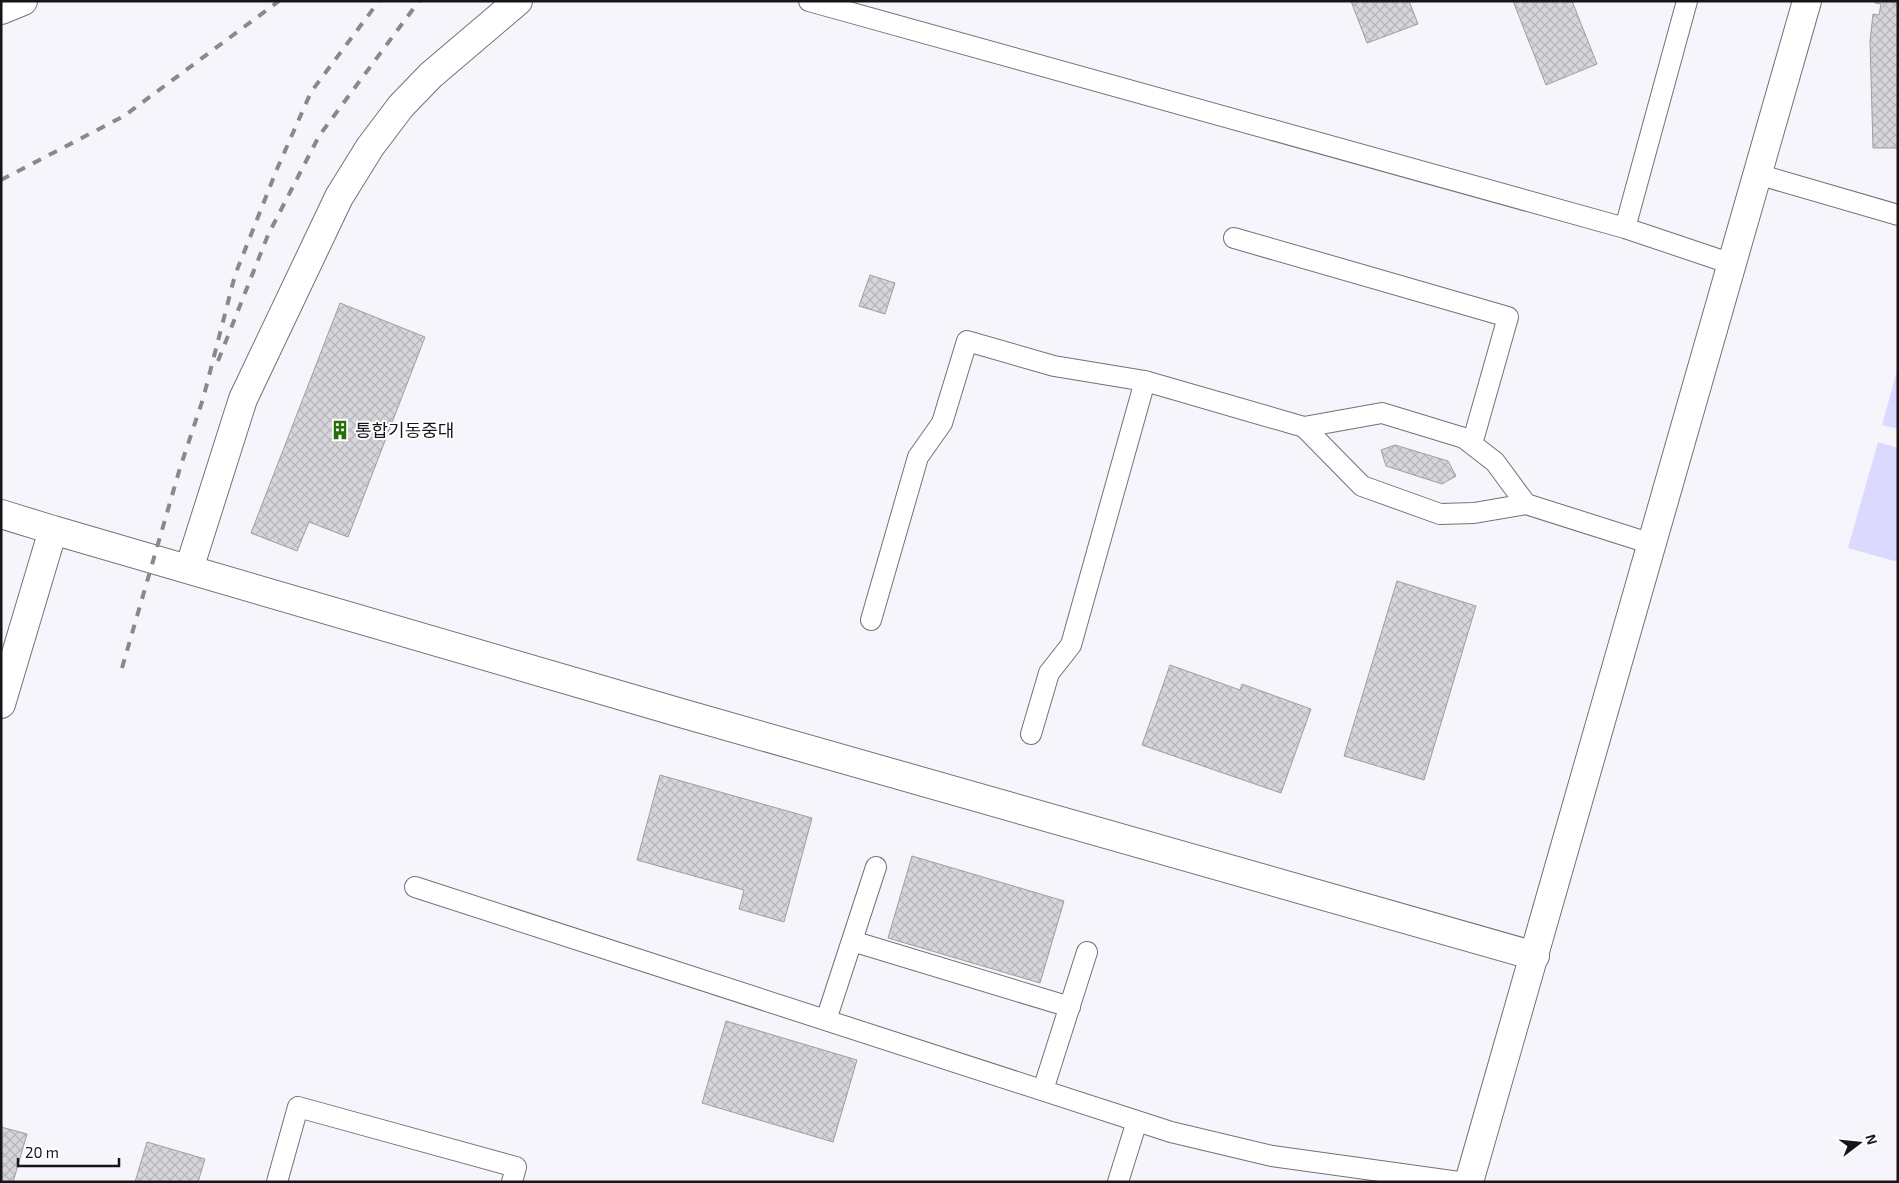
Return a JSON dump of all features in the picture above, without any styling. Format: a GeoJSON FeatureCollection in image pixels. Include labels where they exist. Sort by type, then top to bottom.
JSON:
{"type":"FeatureCollection","features":[{"type":"Feature","properties":{"kind":"street"},"geometry":{"type":"LineString","coordinates":[[1,10],[23,1]]}},
{"type":"Feature","properties":{"kind":"street"},"geometry":{"type":"LineString","coordinates":[[189,569],[242,398],[339,197],[370,146],[401,106],[431,75],[518,1]]}},
{"type":"Feature","properties":{"kind":"street"},"geometry":{"type":"LineString","coordinates":[[1469,1182],[1806,1]]}},
{"type":"Feature","properties":{"kind":"street"},"geometry":{"type":"LineString","coordinates":[[1,514],[681,713],[1535,956]]}},
{"type":"Feature","properties":{"kind":"street"},"geometry":{"type":"LineString","coordinates":[[1,704],[53,530]]}},
{"type":"Feature","properties":{"kind":"lane"},"geometry":{"type":"LineString","coordinates":[[809,1],[876,11],[1625,228],[1732,264]]}},
{"type":"Feature","properties":{"kind":"lane"},"geometry":{"type":"LineString","coordinates":[[1625,228],[1687,1]]}},
{"type":"Feature","properties":{"kind":"lane"},"geometry":{"type":"LineString","coordinates":[[1757,174],[1898,215]]}},
{"type":"Feature","properties":{"kind":"lane"},"geometry":{"type":"LineString","coordinates":[[1234,238],[1508,317],[1472,444]]}},
{"type":"Feature","properties":{"kind":"lane"},"geometry":{"type":"LineString","coordinates":[[871,620],[918,457],[942,423],[967,341],[1054,366],[1145,381],[1304,427],[1382,413],[1464,438],[1495,462],[1526,504]]}},
{"type":"Feature","properties":{"kind":"lane"},"geometry":{"type":"LineString","coordinates":[[1031,734],[1049,673],[1071,645],[1145,381]]}},
{"type":"Feature","properties":{"kind":"lane"},"geometry":{"type":"LineString","coordinates":[[1304,427],[1362,486],[1440,514],[1474,513],[1526,504],[1652,544]]}},
{"type":"Feature","properties":{"kind":"lane"},"geometry":{"type":"LineString","coordinates":[[826,1020],[876,868]]}},
{"type":"Feature","properties":{"kind":"lane"},"geometry":{"type":"LineString","coordinates":[[415,887],[1180,1134],[1272,1156],[1459,1182]]}},
{"type":"Feature","properties":{"kind":"lane"},"geometry":{"type":"LineString","coordinates":[[852,941],[1070,1007]]}},
{"type":"Feature","properties":{"kind":"lane"},"geometry":{"type":"LineString","coordinates":[[1043,1090],[1087,952]]}},
{"type":"Feature","properties":{"kind":"lane"},"geometry":{"type":"LineString","coordinates":[[277,1182],[298,1107],[516,1167],[512,1182]]}},
{"type":"Feature","properties":{"kind":"lane"},"geometry":{"type":"LineString","coordinates":[[1118,1182],[1137,1120]]}},
{"type":"Feature","properties":{"kind":"shaded area"},"geometry":{"type":"Polygon","coordinates":[[[1898,367],[1898,429],[1882,425],[1898,367]]]}},
{"type":"Feature","properties":{"kind":"shaded area"},"geometry":{"type":"Polygon","coordinates":[[[1878,442],[1898,448],[1898,562],[1848,548],[1878,442]]]}},
{"type":"Feature","properties":{"kind":"building"},"geometry":{"type":"Polygon","coordinates":[[[1351,1],[1409,1],[1418,24],[1367,43],[1351,1]]]}},
{"type":"Feature","properties":{"kind":"building"},"geometry":{"type":"Polygon","coordinates":[[[1513,1],[1572,1],[1597,64],[1546,85],[1513,1]]]}},
{"type":"Feature","properties":{"kind":"building"},"geometry":{"type":"Polygon","coordinates":[[[1875,1],[1898,1],[1898,148],[1873,148],[1870,41],[1873,14],[1879,15],[1881,4],[1875,3],[1875,1]]]}},
{"type":"Feature","properties":{"kind":"building"},"geometry":{"type":"Polygon","coordinates":[[[870,275],[895,283],[885,314],[859,306],[870,275]]]}},
{"type":"Feature","properties":{"kind":"building","name":"통합기동중대"},"geometry":{"type":"Polygon","coordinates":[[[340,303],[425,337],[348,537],[309,522],[297,551],[251,533],[340,303]]]}},
{"type":"Feature","properties":{"kind":"building"},"geometry":{"type":"Polygon","coordinates":[[[1395,445],[1448,461],[1456,476],[1442,484],[1386,466],[1381,450],[1395,445]]]}},
{"type":"Feature","properties":{"kind":"building"},"geometry":{"type":"Polygon","coordinates":[[[1397,581],[1476,606],[1424,780],[1344,756],[1397,581]]]}},
{"type":"Feature","properties":{"kind":"building"},"geometry":{"type":"Polygon","coordinates":[[[1170,665],[1240,690],[1242,684],[1311,709],[1281,793],[1142,745],[1170,665]]]}},
{"type":"Feature","properties":{"kind":"building"},"geometry":{"type":"Polygon","coordinates":[[[660,775],[812,818],[784,922],[739,909],[744,890],[637,860],[660,775]]]}},
{"type":"Feature","properties":{"kind":"building"},"geometry":{"type":"Polygon","coordinates":[[[912,856],[1064,901],[1040,983],[888,938],[912,856]]]}},
{"type":"Feature","properties":{"kind":"building"},"geometry":{"type":"Polygon","coordinates":[[[726,1021],[857,1060],[833,1142],[702,1103],[726,1021]]]}},
{"type":"Feature","properties":{"kind":"building"},"geometry":{"type":"Polygon","coordinates":[[[1,1127],[27,1134],[13,1182],[1,1182],[1,1127]]]}},
{"type":"Feature","properties":{"kind":"building"},"geometry":{"type":"Polygon","coordinates":[[[147,1142],[205,1159],[198,1182],[135,1182],[147,1142]]]}},
{"type":"Feature","properties":{"kind":"railway"},"geometry":{"type":"LineString","coordinates":[[1,180],[124,116],[279,1]]}},
{"type":"Feature","properties":{"kind":"railway"},"geometry":{"type":"LineString","coordinates":[[122,668],[180,468],[203,399],[235,275],[277,169],[311,92],[379,1]]}},
{"type":"Feature","properties":{"kind":"railway"},"geometry":{"type":"LineString","coordinates":[[218,361],[268,235],[319,136],[419,1]]}},
{"type":"Feature","properties":{"kind":"place","name":"통합기동중대"},"geometry":{"type":"Point","coordinates":[340,430]}}]}
